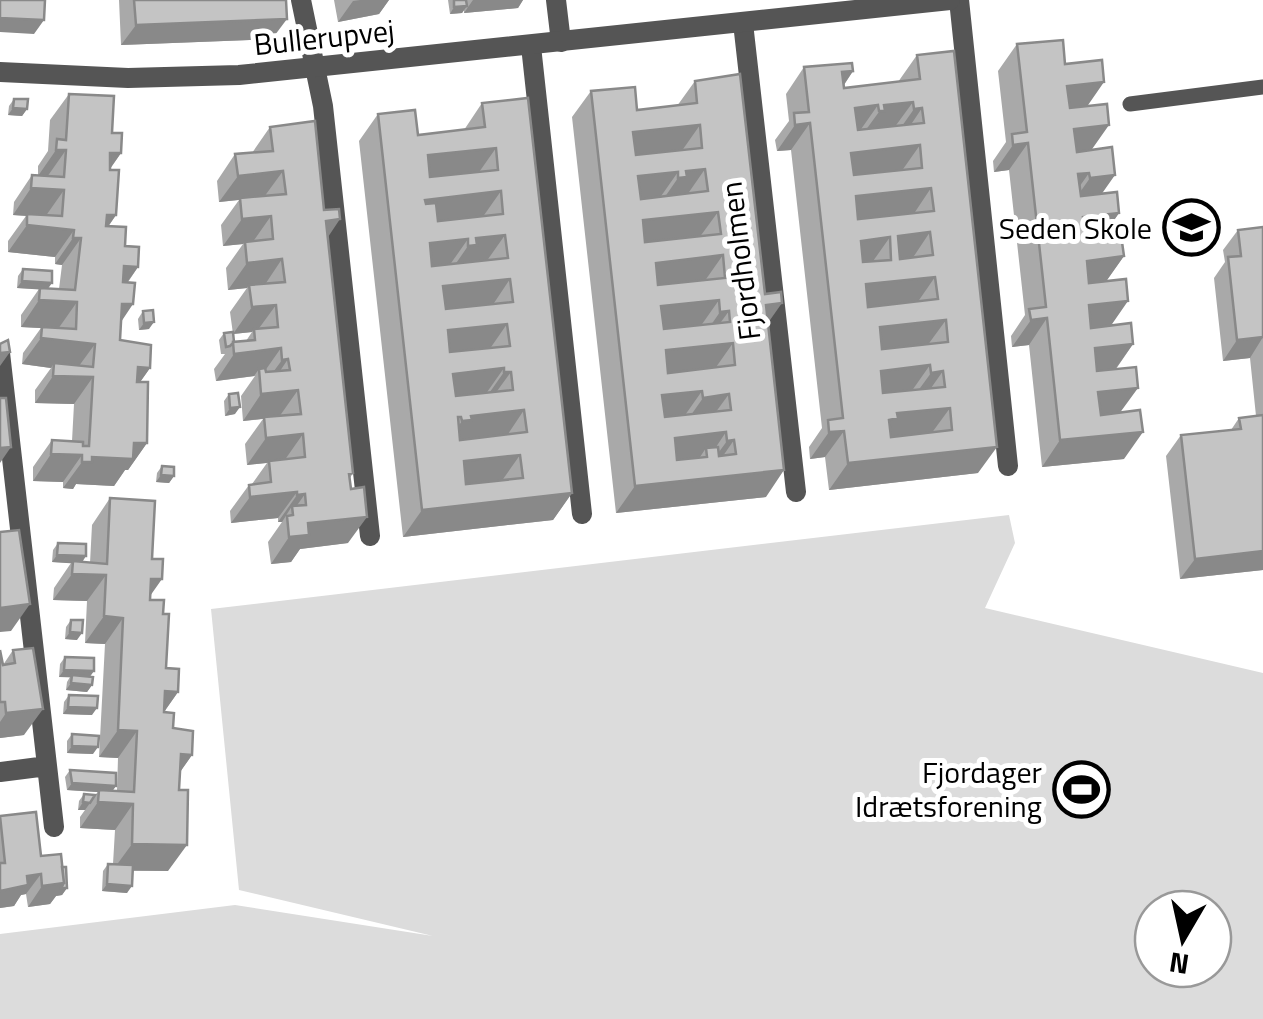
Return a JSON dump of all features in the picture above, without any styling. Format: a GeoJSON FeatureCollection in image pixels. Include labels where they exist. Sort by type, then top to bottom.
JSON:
{"type":"FeatureCollection","features":[{"type":"Feature","properties":{"kind":"street"},"geometry":{"type":"LineString","coordinates":[[300,0],[322,106],[370,536]]}},
{"type":"Feature","properties":{"kind":"street"},"geometry":{"type":"LineString","coordinates":[[556,0],[561,42]]}},
{"type":"Feature","properties":{"kind":"street","name":"Bullerupvej"},"geometry":{"type":"LineString","coordinates":[[0,72],[164,78],[314,68],[950,0]]}},
{"type":"Feature","properties":{"kind":"street"},"geometry":{"type":"LineString","coordinates":[[959,0],[1008,466]]}},
{"type":"Feature","properties":{"kind":"street","name":"Fjordholmen"},"geometry":{"type":"LineString","coordinates":[[743,23],[796,492]]}},
{"type":"Feature","properties":{"kind":"street"},"geometry":{"type":"LineString","coordinates":[[530,46],[582,514]]}},
{"type":"Feature","properties":{"kind":"street"},"geometry":{"type":"LineString","coordinates":[[0,354],[9,505],[54,827]]}},
{"type":"Feature","properties":{"kind":"street"},"geometry":{"type":"LineString","coordinates":[[0,772],[47,766]]}},
{"type":"Feature","properties":{"kind":"lane"},"geometry":{"type":"LineString","coordinates":[[1130,104],[1263,87]]}},
{"type":"Feature","properties":{"kind":"shaded area"},"geometry":{"type":"Polygon","coordinates":[[[1009,515],[1015,543],[985,608],[1263,673],[1263,1019],[0,1019],[0,934],[235,905],[433,936],[239,890],[211,609],[1009,515]]]}},
{"type":"Feature","properties":{"kind":"building"},"geometry":{"type":"Polygon","coordinates":[[[0,0],[45,0],[44,20],[0,18],[0,0]]]}},
{"type":"Feature","properties":{"kind":"building"},"geometry":{"type":"Polygon","coordinates":[[[134,0],[286,0],[287,19],[136,25],[134,0]]]}},
{"type":"Feature","properties":{"kind":"building"},"geometry":{"type":"Polygon","coordinates":[[[454,0],[466,0],[467,6],[454,7],[454,0]]]}},
{"type":"Feature","properties":{"kind":"building"},"geometry":{"type":"Polygon","coordinates":[[[1063,40],[1065,64],[1102,60],[1104,82],[1067,86],[1070,108],[1107,104],[1109,125],[1074,129],[1077,152],[1112,147],[1115,175],[1090,178],[1089,173],[1078,174],[1081,196],[1117,192],[1119,213],[1083,217],[1085,239],[1121,235],[1124,256],[1087,261],[1089,283],[1126,279],[1128,301],[1089,305],[1091,328],[1131,323],[1133,344],[1095,348],[1097,371],[1136,367],[1138,388],[1098,392],[1101,415],[1140,410],[1143,432],[1060,440],[1047,318],[1031,320],[1029,309],[1046,307],[1028,143],[1013,145],[1012,134],[1027,132],[1017,44],[1063,40]]]}},
{"type":"Feature","properties":{"kind":"building"},"geometry":{"type":"Polygon","coordinates":[[[954,51],[997,447],[848,463],[844,431],[829,432],[828,420],[843,418],[810,123],[795,125],[794,113],[809,112],[804,67],[852,63],[853,71],[842,72],[844,88],[920,79],[917,55],[954,51]],[[913,102],[884,105],[885,111],[879,111],[878,105],[855,108],[858,130],[924,123],[922,108],[914,109],[913,102]],[[920,145],[851,153],[854,175],[922,168],[920,145]],[[931,188],[856,196],[858,219],[934,211],[931,188]],[[930,232],[898,236],[900,259],[933,255],[930,232]],[[890,237],[861,241],[863,262],[891,260],[890,237]],[[935,277],[866,284],[868,307],[938,299],[935,277]],[[946,320],[880,327],[882,349],[948,342],[946,320]],[[930,365],[881,371],[883,393],[945,387],[943,371],[931,373],[930,365]],[[950,408],[897,413],[898,418],[889,420],[891,437],[952,430],[950,408]]]}},
{"type":"Feature","properties":{"kind":"building"},"geometry":{"type":"Polygon","coordinates":[[[740,74],[765,294],[781,292],[782,303],[766,305],[784,470],[635,486],[591,91],[635,87],[637,110],[697,103],[695,81],[740,74]],[[700,125],[633,132],[636,155],[702,148],[700,125]],[[705,169],[686,171],[687,177],[678,178],[678,172],[638,176],[641,199],[708,191],[705,169]],[[718,212],[643,220],[645,242],[721,234],[718,212]],[[723,255],[656,263],[658,285],[725,278],[723,255]],[[719,300],[661,306],[664,329],[730,322],[729,311],[720,312],[719,300]],[[733,343],[666,350],[668,373],[735,365],[733,343]],[[702,391],[662,395],[665,417],[731,410],[729,394],[703,398],[702,391]],[[726,432],[675,438],[677,460],[707,457],[706,448],[718,447],[719,456],[736,454],[734,440],[727,441],[726,432]]]}},
{"type":"Feature","properties":{"kind":"building"},"geometry":{"type":"Polygon","coordinates":[[[69,94],[114,96],[112,133],[122,133],[121,153],[110,153],[110,170],[119,170],[116,215],[107,215],[106,226],[126,227],[125,246],[139,247],[138,267],[124,266],[123,282],[135,283],[133,304],[122,304],[120,340],[151,345],[150,368],[138,367],[137,382],[148,382],[147,443],[134,443],[133,459],[92,457],[92,462],[82,462],[82,455],[51,454],[52,440],[89,446],[93,377],[53,376],[54,363],[93,367],[95,344],[41,338],[42,327],[76,329],[77,302],[39,300],[40,288],[75,290],[81,238],[73,238],[74,230],[27,225],[27,214],[62,216],[64,190],[31,188],[32,175],[64,177],[66,150],[56,150],[57,139],[66,140],[69,94]]]}},
{"type":"Feature","properties":{"kind":"building"},"geometry":{"type":"Polygon","coordinates":[[[528,98],[572,493],[422,510],[378,114],[415,110],[418,135],[485,127],[482,103],[528,98]],[[496,148],[428,155],[430,177],[498,170],[496,148]],[[501,191],[425,200],[426,204],[436,203],[438,221],[503,214],[501,191]],[[505,235],[476,238],[477,245],[468,246],[468,239],[430,243],[432,266],[508,258],[505,235]],[[510,279],[443,286],[446,309],[513,302],[510,279]],[[507,324],[448,330],[450,352],[510,346],[507,324]],[[504,368],[453,374],[456,396],[513,390],[511,372],[504,372],[504,368]],[[524,410],[471,416],[472,420],[462,421],[458,417],[460,440],[527,432],[524,410]],[[520,455],[464,461],[466,484],[523,478],[520,455]]]}},
{"type":"Feature","properties":{"kind":"building"},"geometry":{"type":"Polygon","coordinates":[[[14,99],[28,99],[27,109],[13,108],[14,99]]]}},
{"type":"Feature","properties":{"kind":"building"},"geometry":{"type":"Polygon","coordinates":[[[315,121],[324,210],[339,209],[340,219],[326,221],[353,473],[349,474],[351,489],[364,487],[367,517],[308,523],[309,535],[289,537],[287,516],[293,515],[292,506],[306,505],[305,494],[250,497],[249,485],[271,482],[269,461],[305,457],[303,434],[266,438],[264,417],[301,414],[298,390],[261,394],[259,369],[290,370],[288,359],[282,360],[281,348],[234,354],[233,342],[255,340],[254,329],[278,327],[276,305],[252,307],[249,285],[285,282],[282,259],[247,263],[245,242],[273,239],[271,216],[242,219],[240,198],[286,194],[283,171],[238,176],[235,154],[273,151],[270,127],[315,121]]]}},
{"type":"Feature","properties":{"kind":"building"},"geometry":{"type":"Polygon","coordinates":[[[1263,227],[1263,337],[1237,340],[1228,257],[1241,256],[1238,230],[1263,227]]]}},
{"type":"Feature","properties":{"kind":"building"},"geometry":{"type":"Polygon","coordinates":[[[23,269],[52,271],[52,283],[22,281],[23,269]]]}},
{"type":"Feature","properties":{"kind":"building"},"geometry":{"type":"Polygon","coordinates":[[[153,310],[154,322],[144,323],[143,311],[153,310]]]}},
{"type":"Feature","properties":{"kind":"building"},"geometry":{"type":"Polygon","coordinates":[[[233,332],[234,342],[226,347],[224,333],[233,332]]]}},
{"type":"Feature","properties":{"kind":"building"},"geometry":{"type":"Polygon","coordinates":[[[8,340],[10,352],[0,353],[0,344],[8,340]]]}},
{"type":"Feature","properties":{"kind":"building"},"geometry":{"type":"Polygon","coordinates":[[[238,393],[240,407],[230,408],[229,394],[238,393]]]}},
{"type":"Feature","properties":{"kind":"building"},"geometry":{"type":"Polygon","coordinates":[[[0,398],[6,398],[11,447],[0,448],[0,398]]]}},
{"type":"Feature","properties":{"kind":"building"},"geometry":{"type":"Polygon","coordinates":[[[1263,415],[1263,551],[1195,559],[1181,435],[1241,429],[1239,418],[1263,415]]]}},
{"type":"Feature","properties":{"kind":"building"},"geometry":{"type":"Polygon","coordinates":[[[162,466],[174,467],[174,476],[161,475],[162,466]]]}},
{"type":"Feature","properties":{"kind":"building"},"geometry":{"type":"Polygon","coordinates":[[[110,498],[155,501],[152,559],[163,559],[162,579],[151,579],[150,600],[164,600],[163,614],[169,614],[166,668],[179,669],[178,692],[165,691],[164,712],[174,713],[173,728],[193,731],[192,755],[181,754],[179,790],[188,790],[187,845],[132,844],[133,804],[98,802],[99,790],[134,792],[137,731],[118,730],[123,618],[104,616],[106,575],[72,574],[73,561],[107,564],[110,498]]]}},
{"type":"Feature","properties":{"kind":"building"},"geometry":{"type":"Polygon","coordinates":[[[19,530],[30,604],[0,608],[0,532],[19,530]]]}},
{"type":"Feature","properties":{"kind":"building"},"geometry":{"type":"Polygon","coordinates":[[[58,543],[86,544],[86,556],[57,555],[58,543]]]}},
{"type":"Feature","properties":{"kind":"building"},"geometry":{"type":"Polygon","coordinates":[[[71,620],[83,620],[82,633],[70,632],[71,620]]]}},
{"type":"Feature","properties":{"kind":"building"},"geometry":{"type":"Polygon","coordinates":[[[33,648],[43,709],[6,713],[5,702],[0,702],[0,650],[3,665],[15,663],[13,650],[33,648]]]}},
{"type":"Feature","properties":{"kind":"building"},"geometry":{"type":"Polygon","coordinates":[[[65,657],[94,658],[94,671],[64,670],[65,657]]]}},
{"type":"Feature","properties":{"kind":"building"},"geometry":{"type":"Polygon","coordinates":[[[72,675],[93,677],[92,685],[71,683],[72,675]]]}},
{"type":"Feature","properties":{"kind":"building"},"geometry":{"type":"Polygon","coordinates":[[[69,695],[98,696],[97,708],[68,707],[69,695]]]}},
{"type":"Feature","properties":{"kind":"building"},"geometry":{"type":"Polygon","coordinates":[[[72,734],[99,736],[98,747],[72,746],[72,734]]]}},
{"type":"Feature","properties":{"kind":"building"},"geometry":{"type":"Polygon","coordinates":[[[70,770],[116,773],[116,786],[72,783],[70,770]]]}},
{"type":"Feature","properties":{"kind":"building"},"geometry":{"type":"Polygon","coordinates":[[[84,794],[95,795],[90,803],[83,802],[84,794]]]}},
{"type":"Feature","properties":{"kind":"building"},"geometry":{"type":"Polygon","coordinates":[[[36,812],[41,856],[61,854],[64,883],[42,886],[41,874],[27,876],[28,885],[0,891],[0,863],[5,863],[0,816],[36,812]]]}},
{"type":"Feature","properties":{"kind":"building"},"geometry":{"type":"Polygon","coordinates":[[[108,864],[133,865],[132,886],[107,884],[108,864]]]}},
{"type":"Feature","properties":{"kind":"building"},"geometry":{"type":"Polygon","coordinates":[[[62,867],[66,867],[67,888],[61,888],[62,867]]]}},
{"type":"Feature","properties":{"kind":"place","name":"Seden Skole"},"geometry":{"type":"Point","coordinates":[1191,228]}},
{"type":"Feature","properties":{"kind":"place","name":"Fjordager Idrætsforening"},"geometry":{"type":"Point","coordinates":[1081,789]}}]}
